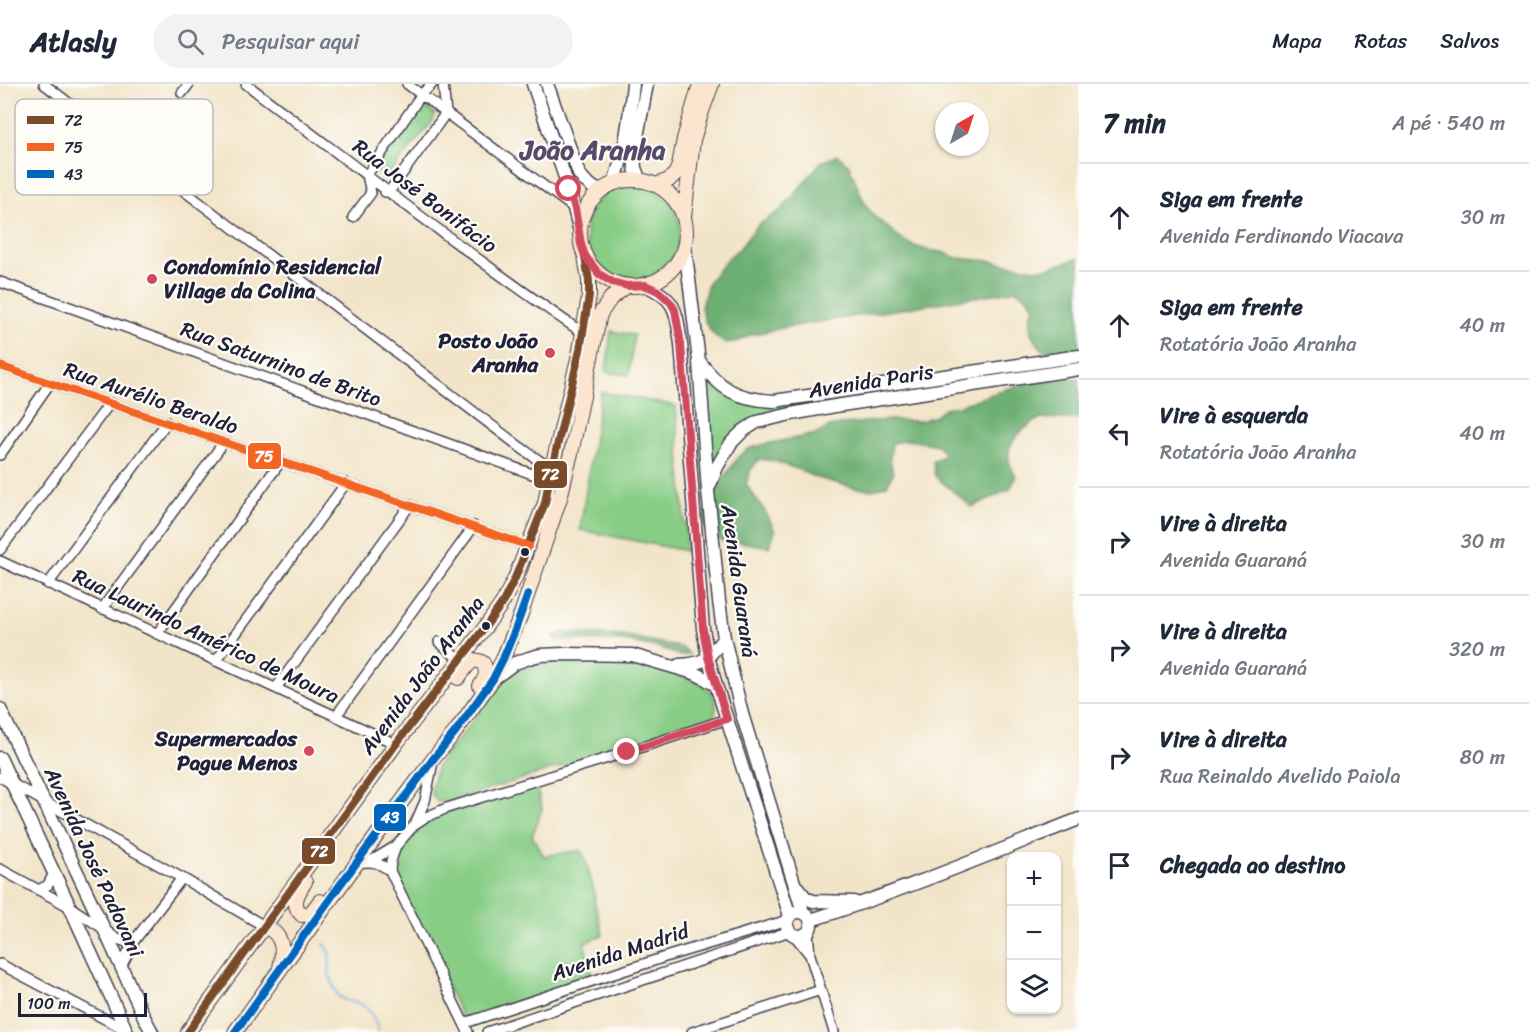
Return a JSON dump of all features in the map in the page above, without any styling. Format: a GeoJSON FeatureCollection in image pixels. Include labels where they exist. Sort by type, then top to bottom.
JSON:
{"type":"FeatureCollection","features":[{"type":"Feature","properties":{"kind":"main road"},"geometry":{"type":"LineString","coordinates":[[656,185],[669,180],[676,173],[700,84]]}},
{"type":"Feature","properties":{"kind":"main road"},"geometry":{"type":"LineString","coordinates":[[684,219],[678,205],[656,185],[626,180],[612,184],[599,192],[585,210],[580,232],[581,244],[585,256],[599,274],[612,282],[627,286],[645,285],[670,272],[685,247],[684,219],[693,140],[712,84]]}},
{"type":"Feature","properties":{"kind":"main road","name":"Avenida João Aranha"},"geometry":{"type":"LineString","coordinates":[[188,1032],[396,744],[503,602],[529,546],[545,503],[584,333],[589,296],[585,256]]}},
{"type":"Feature","properties":{"kind":"main road"},"geometry":{"type":"LineString","coordinates":[[235,1032],[340,885],[364,862],[434,758],[493,679],[515,630],[560,498],[600,314],[611,298],[627,286]]}},
{"type":"Feature","properties":{"kind":"main road"},"geometry":{"type":"LineString","coordinates":[[434,693],[452,685],[468,664],[474,660],[483,663],[486,677],[457,719],[456,731]]}},
{"type":"Feature","properties":{"kind":"main road"},"geometry":{"type":"LineString","coordinates":[[330,837],[329,849],[297,893],[296,907],[302,915],[310,914],[330,890],[340,885]]}},
{"type":"Feature","properties":{"kind":"main road"},"geometry":{"type":"LineString","coordinates":[[264,926],[274,931],[280,942],[282,958],[280,970]]}},
{"type":"Feature","properties":{"kind":"street"},"geometry":{"type":"LineString","coordinates":[[44,84],[64,99]]}},
{"type":"Feature","properties":{"kind":"street"},"geometry":{"type":"LineString","coordinates":[[182,93],[189,84]]}},
{"type":"Feature","properties":{"kind":"street","name":"Rua José Bonifácio"},"geometry":{"type":"LineString","coordinates":[[246,84],[539,303],[584,333]]}},
{"type":"Feature","properties":{"kind":"street"},"geometry":{"type":"LineString","coordinates":[[407,84],[575,209]]}},
{"type":"Feature","properties":{"kind":"street"},"geometry":{"type":"LineString","coordinates":[[353,217],[371,193],[367,175],[421,95],[432,84]]}},
{"type":"Feature","properties":{"kind":"street"},"geometry":{"type":"LineString","coordinates":[[371,193],[389,192],[446,113],[443,84]]}},
{"type":"Feature","properties":{"kind":"street"},"geometry":{"type":"LineString","coordinates":[[533,84],[575,209],[580,232]]}},
{"type":"Feature","properties":{"kind":"street"},"geometry":{"type":"LineString","coordinates":[[547,84],[579,174],[599,192]]}},
{"type":"Feature","properties":{"kind":"street"},"geometry":{"type":"LineString","coordinates":[[612,184],[619,170],[623,152],[633,84]]}},
{"type":"Feature","properties":{"kind":"street"},"geometry":{"type":"LineString","coordinates":[[640,181],[635,168],[634,153],[647,84]]}},
{"type":"Feature","properties":{"kind":"street"},"geometry":{"type":"LineString","coordinates":[[190,195],[520,447],[550,475]]}},
{"type":"Feature","properties":{"kind":"street","name":"Avenida Guaraná"},"geometry":{"type":"LineString","coordinates":[[685,247],[699,361],[708,491],[724,638],[742,714],[790,872],[807,916]]}},
{"type":"Feature","properties":{"kind":"street","name":"Rua Saturnino de Brito"},"geometry":{"type":"LineString","coordinates":[[0,282],[513,467],[550,475]]}},
{"type":"Feature","properties":{"kind":"street","name":"Avenida Guaraná"},"geometry":{"type":"LineString","coordinates":[[645,285],[658,291],[671,303],[677,319],[682,356],[702,620],[708,657],[790,925],[810,955]]}},
{"type":"Feature","properties":{"kind":"street","name":"Avenida Paris"},"geometry":{"type":"LineString","coordinates":[[699,361],[716,381],[735,394],[755,400],[774,400],[1079,356]]}},
{"type":"Feature","properties":{"kind":"street","name":"Rua Aurélio Beraldo"},"geometry":{"type":"LineString","coordinates":[[0,366],[529,546]]}},
{"type":"Feature","properties":{"kind":"street","name":"Avenida Paris"},"geometry":{"type":"LineString","coordinates":[[708,491],[717,467],[732,443],[743,431],[758,422],[835,406],[1079,369]]}},
{"type":"Feature","properties":{"kind":"street"},"geometry":{"type":"LineString","coordinates":[[0,455],[50,383]]}},
{"type":"Feature","properties":{"kind":"street"},"geometry":{"type":"LineString","coordinates":[[0,550],[110,403]]}},
{"type":"Feature","properties":{"kind":"street"},"geometry":{"type":"LineString","coordinates":[[48,584],[167,422]]}},
{"type":"Feature","properties":{"kind":"street"},"geometry":{"type":"LineString","coordinates":[[102,609],[224,442]]}},
{"type":"Feature","properties":{"kind":"street"},"geometry":{"type":"LineString","coordinates":[[513,467],[520,447]]}},
{"type":"Feature","properties":{"kind":"street"},"geometry":{"type":"LineString","coordinates":[[157,634],[281,461]]}},
{"type":"Feature","properties":{"kind":"street"},"geometry":{"type":"LineString","coordinates":[[216,661],[346,483]]}},
{"type":"Feature","properties":{"kind":"street"},"geometry":{"type":"LineString","coordinates":[[276,688],[410,505]]}},
{"type":"Feature","properties":{"kind":"street"},"geometry":{"type":"LineString","coordinates":[[336,716],[474,526]]}},
{"type":"Feature","properties":{"kind":"street","name":"Rua Laurindo Américo de Moura"},"geometry":{"type":"LineString","coordinates":[[0,561],[396,744]]}},
{"type":"Feature","properties":{"kind":"street"},"geometry":{"type":"LineString","coordinates":[[669,665],[698,664],[708,657],[724,638]]}},
{"type":"Feature","properties":{"kind":"street"},"geometry":{"type":"LineString","coordinates":[[440,642],[460,660]]}},
{"type":"Feature","properties":{"kind":"street"},"geometry":{"type":"LineString","coordinates":[[493,679],[515,663],[540,655],[632,655],[694,673],[716,685]]}},
{"type":"Feature","properties":{"kind":"street","name":"Avenida José Padovani"},"geometry":{"type":"LineString","coordinates":[[0,709],[152,1032]]}},
{"type":"Feature","properties":{"kind":"street"},"geometry":{"type":"LineString","coordinates":[[390,871],[396,846],[415,824],[424,818],[447,808],[727,719]]}},
{"type":"Feature","properties":{"kind":"street","name":"Avenida José Padovani"},"geometry":{"type":"LineString","coordinates":[[0,758],[127,1032]]}},
{"type":"Feature","properties":{"kind":"street"},"geometry":{"type":"LineString","coordinates":[[415,824],[425,801],[434,758]]}},
{"type":"Feature","properties":{"kind":"street"},"geometry":{"type":"LineString","coordinates":[[0,777],[264,926]]}},
{"type":"Feature","properties":{"kind":"street"},"geometry":{"type":"LineString","coordinates":[[425,801],[447,808]]}},
{"type":"Feature","properties":{"kind":"street"},"geometry":{"type":"LineString","coordinates":[[807,916],[811,924],[808,933],[804,935],[790,925],[795,912],[807,916],[867,902],[1079,819]]}},
{"type":"Feature","properties":{"kind":"street"},"geometry":{"type":"LineString","coordinates":[[364,862],[396,846]]}},
{"type":"Feature","properties":{"kind":"street"},"geometry":{"type":"LineString","coordinates":[[364,862],[382,865],[390,871],[466,1028]]}},
{"type":"Feature","properties":{"kind":"street"},"geometry":{"type":"LineString","coordinates":[[0,869],[70,907],[117,939],[126,942],[134,941]]}},
{"type":"Feature","properties":{"kind":"street"},"geometry":{"type":"LineString","coordinates":[[790,872],[800,892],[813,901],[867,902]]}},
{"type":"Feature","properties":{"kind":"street"},"geometry":{"type":"LineString","coordinates":[[38,890],[48,885],[54,873]]}},
{"type":"Feature","properties":{"kind":"street"},"geometry":{"type":"LineString","coordinates":[[121,967],[134,941],[182,878]]}},
{"type":"Feature","properties":{"kind":"street","name":"Avenida Madrid"},"geometry":{"type":"LineString","coordinates":[[466,1028],[665,957],[790,925]]}},
{"type":"Feature","properties":{"kind":"street","name":"Avenida Madrid"},"geometry":{"type":"LineString","coordinates":[[487,1032],[790,925]]}},
{"type":"Feature","properties":{"kind":"street","name":"Avenida Guaraná"},"geometry":{"type":"LineString","coordinates":[[808,933],[810,955],[834,1032]]}},
{"type":"Feature","properties":{"kind":"street"},"geometry":{"type":"LineString","coordinates":[[0,964],[127,1032]]}},
{"type":"Feature","properties":{"kind":"street"},"geometry":{"type":"LineString","coordinates":[[692,1032],[821,990]]}},
{"type":"Feature","properties":{"kind":"street"},"geometry":{"type":"LineString","coordinates":[[142,1032],[145,1019]]}},
{"type":"Feature","properties":{"kind":"green space"},"geometry":{"type":"Polygon","coordinates":[[[422,108],[432,111],[435,115],[432,122],[391,172],[385,176],[379,173],[376,166],[422,108]]]}},
{"type":"Feature","properties":{"kind":"green space"},"geometry":{"type":"Polygon","coordinates":[[[837,155],[849,165],[867,207],[875,217],[914,246],[957,258],[991,261],[1034,269],[1048,268],[1079,258],[1079,354],[1049,355],[1038,344],[1030,328],[1033,305],[1025,295],[1014,289],[782,328],[724,343],[712,333],[701,307],[709,281],[758,225],[782,209],[821,162],[837,155]]]}},
{"type":"Feature","properties":{"kind":"green space"},"geometry":{"type":"Polygon","coordinates":[[[633,185],[651,188],[666,199],[677,214],[680,232],[677,250],[666,265],[651,276],[633,279],[615,276],[600,265],[589,250],[586,232],[589,214],[600,199],[615,188],[633,185]]]}},
{"type":"Feature","properties":{"kind":"green space"},"geometry":{"type":"Polygon","coordinates":[[[611,331],[634,335],[629,375],[606,372],[611,331]]]}},
{"type":"Feature","properties":{"kind":"green space"},"geometry":{"type":"Polygon","coordinates":[[[703,375],[731,397],[746,402],[776,404],[826,398],[827,403],[756,420],[710,472],[703,375]]]}},
{"type":"Feature","properties":{"kind":"green space"},"geometry":{"type":"Polygon","coordinates":[[[1079,379],[1079,418],[1042,419],[1027,427],[1010,446],[1009,461],[1016,477],[1010,489],[972,507],[935,476],[933,461],[945,455],[938,445],[908,440],[892,443],[890,458],[893,474],[887,485],[873,490],[855,488],[814,477],[774,461],[759,459],[750,471],[746,484],[768,516],[775,532],[769,547],[740,542],[726,543],[712,535],[704,525],[706,511],[717,486],[738,457],[748,449],[817,434],[829,427],[845,424],[888,420],[921,421],[935,416],[945,408],[959,406],[1003,390],[1033,382],[1079,379]]]}},
{"type":"Feature","properties":{"kind":"green space"},"geometry":{"type":"Polygon","coordinates":[[[601,392],[676,406],[687,551],[580,530],[601,392]]]}},
{"type":"Feature","properties":{"kind":"green space"},"geometry":{"type":"Polygon","coordinates":[[[561,633],[628,636],[683,648],[689,654],[681,656],[657,647],[623,641],[558,640],[553,637],[561,633]]]}},
{"type":"Feature","properties":{"kind":"green space"},"geometry":{"type":"Polygon","coordinates":[[[588,661],[641,666],[683,676],[700,684],[712,694],[716,707],[715,713],[701,723],[448,802],[436,800],[431,789],[437,766],[506,679],[517,670],[529,665],[588,661]]]}},
{"type":"Feature","properties":{"kind":"green space"},"geometry":{"type":"Polygon","coordinates":[[[535,781],[542,809],[532,836],[544,856],[581,850],[587,864],[603,935],[584,943],[594,981],[465,1023],[390,871],[396,846],[415,824],[535,781]]]}},
{"type":"Feature","properties":{"kind":"waterway"},"geometry":{"type":"LineString","coordinates":[[324,944],[330,954],[329,975],[337,994],[344,1000],[364,1006],[372,1016],[378,1032]]}},
{"type":"Feature","properties":{"kind":"transit line","name":"72"},"geometry":{"type":"LineString","coordinates":[[188,1032],[396,744],[503,602],[545,503],[580,350],[589,296],[585,256]]}},
{"type":"Feature","properties":{"kind":"transit line","name":"75"},"geometry":{"type":"LineString","coordinates":[[0,366],[529,546]]}},
{"type":"Feature","properties":{"kind":"transit line","name":"43"},"geometry":{"type":"LineString","coordinates":[[235,1032],[340,885],[493,679],[528,594]]}},
{"type":"Feature","properties":{"kind":"place","name":"Condomínio Residencial Village da Colina"},"geometry":{"type":"Point","coordinates":[152,279]}},
{"type":"Feature","properties":{"kind":"place","name":"Posto João Aranha"},"geometry":{"type":"Point","coordinates":[550,353]}},
{"type":"Feature","properties":{"kind":"place","name":"Supermercados Pague Menos"},"geometry":{"type":"Point","coordinates":[309,751]}},
{"type":"Feature","properties":{"kind":"district","name":"João Aranha"},"geometry":{"type":"Point","coordinates":[593,150]}},
{"type":"Feature","properties":{"kind":"route"},"geometry":{"type":"LineString","coordinates":[[569,189],[585,256],[599,274],[612,282],[627,286],[645,285],[658,291],[675,310],[681,344],[703,629],[708,657],[727,719],[627,752]]}}]}
